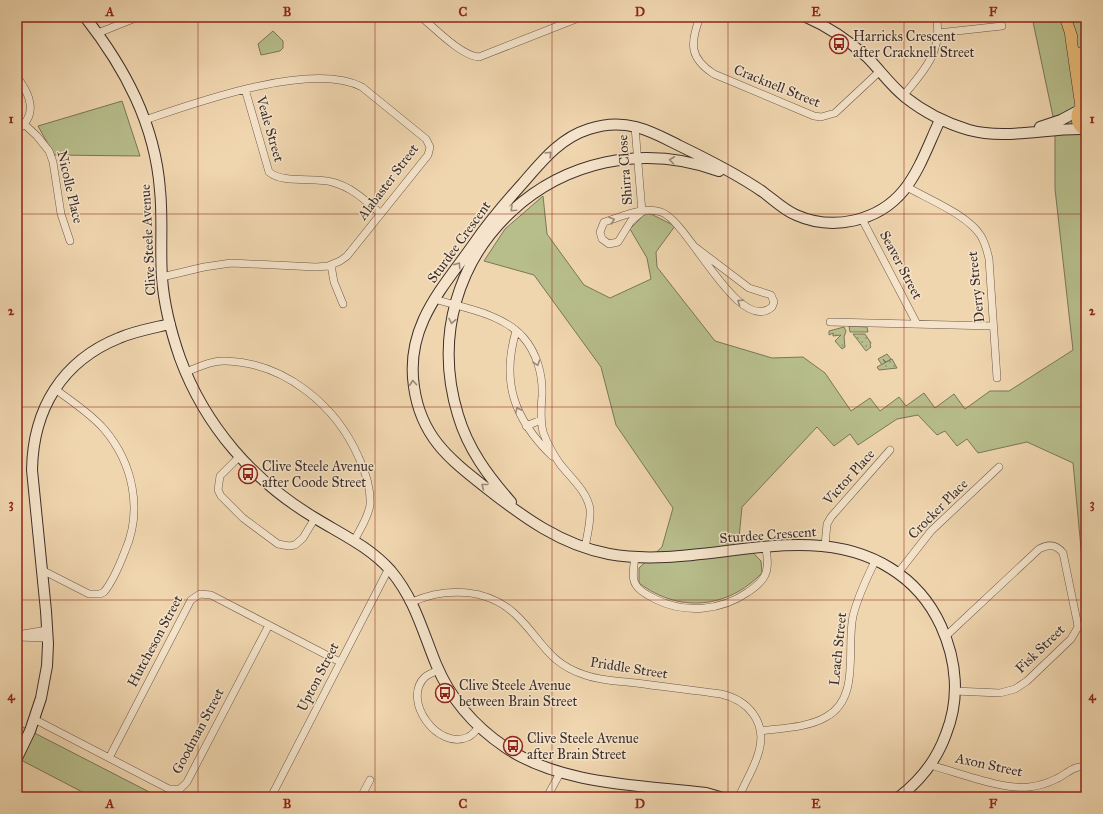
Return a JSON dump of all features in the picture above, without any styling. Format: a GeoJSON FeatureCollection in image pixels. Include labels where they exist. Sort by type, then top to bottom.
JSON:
{"type":"FeatureCollection","features":[{"type":"Feature","properties":{"kind":"main road"},"geometry":{"type":"LineString","coordinates":[[1066,17],[1086,77]]}},
{"type":"Feature","properties":{"kind":"main road"},"geometry":{"type":"LineString","coordinates":[[1070,31],[1082,107],[1078,123],[1085,130]]}},
{"type":"Feature","properties":{"kind":"street","name":"Clive Steele Avenue"},"geometry":{"type":"LineString","coordinates":[[85,17],[98,33],[128,80],[145,120],[156,160],[160,187],[162,277],[170,324],[186,372],[202,406],[212,422],[239,456],[274,490],[315,518],[373,553],[389,568],[412,602],[439,670],[461,707],[479,727],[517,754],[560,773],[589,779],[706,793],[720,797]]}},
{"type":"Feature","properties":{"kind":"street"},"geometry":{"type":"LineString","coordinates":[[98,33],[138,17]]}},
{"type":"Feature","properties":{"kind":"street"},"geometry":{"type":"LineString","coordinates":[[421,17],[464,52],[479,57],[582,17]]}},
{"type":"Feature","properties":{"kind":"street","name":"Cracknell Street"},"geometry":{"type":"LineString","coordinates":[[700,17],[693,40],[693,49],[699,62],[706,69],[714,74],[814,116],[829,116],[835,113],[880,71]]}},
{"type":"Feature","properties":{"kind":"street"},"geometry":{"type":"LineString","coordinates":[[806,17],[831,30],[850,43],[880,71],[903,96],[925,112],[940,120],[976,131],[990,133],[1021,133],[1062,129],[1085,130]]}},
{"type":"Feature","properties":{"kind":"street"},"geometry":{"type":"LineString","coordinates":[[903,96],[929,64],[936,46],[938,33],[936,17]]}},
{"type":"Feature","properties":{"kind":"street"},"geometry":{"type":"LineString","coordinates":[[938,33],[1002,26]]}},
{"type":"Feature","properties":{"kind":"street"},"geometry":{"type":"LineString","coordinates":[[17,77],[30,98],[31,107],[24,124],[17,130]]}},
{"type":"Feature","properties":{"kind":"street","name":"Alabaster Street"},"geometry":{"type":"LineString","coordinates":[[145,120],[212,97],[245,89],[333,78],[348,81],[362,87],[426,139],[430,147],[428,155],[347,256],[332,265],[316,268],[227,264],[162,277]]}},
{"type":"Feature","properties":{"kind":"street","name":"Veale Street"},"geometry":{"type":"LineString","coordinates":[[245,89],[269,172],[277,177],[326,181],[343,186],[353,191],[381,214]]}},
{"type":"Feature","properties":{"kind":"street"},"geometry":{"type":"LineString","coordinates":[[1021,133],[1061,120],[1082,107]]}},
{"type":"Feature","properties":{"kind":"street","name":"Sturdee Crescent"},"geometry":{"type":"LineString","coordinates":[[899,797],[915,783],[930,765],[943,743],[950,725],[954,691],[953,663],[946,636],[936,614],[924,597],[898,573],[876,559],[858,552],[825,545],[766,548],[664,557],[635,557],[609,554],[585,548],[544,529],[514,510],[445,455],[434,441],[425,425],[414,390],[413,363],[415,344],[425,314],[434,299],[491,219],[554,150],[574,135],[588,129],[604,126],[635,127],[654,133],[716,163],[787,211],[808,220],[831,223],[862,219],[887,206],[907,187],[940,120]]}},
{"type":"Feature","properties":{"kind":"street","name":"Nicolle Place"},"geometry":{"type":"LineString","coordinates":[[24,124],[49,150],[53,162],[60,214],[70,241]]}},
{"type":"Feature","properties":{"kind":"street","name":"Shirra Close"},"geometry":{"type":"LineString","coordinates":[[635,127],[642,212]]}},
{"type":"Feature","properties":{"kind":"street","name":"Sturdee Crescent"},"geometry":{"type":"LineString","coordinates":[[527,517],[499,489],[479,461],[462,428],[451,388],[449,347],[456,306],[467,273],[485,240],[516,206],[544,186],[586,167],[638,158],[669,159],[690,162],[737,176]]}},
{"type":"Feature","properties":{"kind":"street"},"geometry":{"type":"LineString","coordinates":[[532,173],[544,186]]}},
{"type":"Feature","properties":{"kind":"street","name":"Derry Street"},"geometry":{"type":"LineString","coordinates":[[907,187],[963,218],[973,226],[981,236],[989,259],[997,378]]}},
{"type":"Feature","properties":{"kind":"street","name":"Shirra Close"},"geometry":{"type":"LineString","coordinates":[[642,212],[631,221],[618,242],[609,244],[602,239],[600,229],[604,222],[642,212],[658,211],[669,216],[737,300],[751,308],[762,311],[766,311],[772,307],[774,302],[771,295],[749,288],[695,247]]}},
{"type":"Feature","properties":{"kind":"street","name":"Seaver Street"},"geometry":{"type":"LineString","coordinates":[[862,219],[917,324]]}},
{"type":"Feature","properties":{"kind":"street"},"geometry":{"type":"LineString","coordinates":[[332,265],[334,282],[343,304]]}},
{"type":"Feature","properties":{"kind":"street"},"geometry":{"type":"LineString","coordinates":[[434,299],[493,317],[516,331],[530,347],[539,367],[542,389],[541,420],[549,446],[559,463]]}},
{"type":"Feature","properties":{"kind":"street"},"geometry":{"type":"LineString","coordinates":[[830,322],[993,326]]}},
{"type":"Feature","properties":{"kind":"street"},"geometry":{"type":"LineString","coordinates":[[17,758],[34,719],[45,677],[48,634],[32,470],[32,451],[38,423],[55,389],[74,366],[99,347],[120,337],[170,324]]}},
{"type":"Feature","properties":{"kind":"street"},"geometry":{"type":"LineString","coordinates":[[516,331],[510,362],[510,385],[516,407],[526,426],[580,489],[589,507],[590,522],[585,548]]}},
{"type":"Feature","properties":{"kind":"street"},"geometry":{"type":"LineString","coordinates":[[186,372],[215,362],[237,362],[260,367],[292,380],[326,407],[339,422],[350,439],[363,467],[368,485],[370,500],[368,514],[354,541]]}},
{"type":"Feature","properties":{"kind":"street"},"geometry":{"type":"LineString","coordinates":[[42,570],[89,594],[100,594],[104,592],[129,542],[135,506],[133,487],[128,469],[115,444],[104,429],[89,415],[55,389]]}},
{"type":"Feature","properties":{"kind":"street"},"geometry":{"type":"LineString","coordinates":[[526,426],[541,420]]}},
{"type":"Feature","properties":{"kind":"street","name":"Victor Place"},"geometry":{"type":"LineString","coordinates":[[825,545],[827,524],[831,517],[890,450]]}},
{"type":"Feature","properties":{"kind":"street"},"geometry":{"type":"LineString","coordinates":[[239,456],[220,476],[218,490],[221,496],[243,518],[278,544],[289,546],[300,542],[315,518]]}},
{"type":"Feature","properties":{"kind":"street"},"geometry":{"type":"LineString","coordinates":[[467,473],[479,461]]}},
{"type":"Feature","properties":{"kind":"street","name":"Crocker Place"},"geometry":{"type":"LineString","coordinates":[[898,573],[931,532],[999,467]]}},
{"type":"Feature","properties":{"kind":"street","name":"Fisk Street"},"geometry":{"type":"LineString","coordinates":[[946,636],[1039,549],[1052,545],[1059,548],[1063,553],[1078,627],[1071,640],[1024,684],[1015,689],[1000,693],[954,691]]}},
{"type":"Feature","properties":{"kind":"street"},"geometry":{"type":"LineString","coordinates":[[635,557],[635,584],[650,597],[677,607],[707,608],[722,605],[742,596],[764,578],[767,567],[766,548]]}},
{"type":"Feature","properties":{"kind":"street","name":"Leach Street"},"geometry":{"type":"LineString","coordinates":[[760,731],[816,722],[827,717],[840,706],[846,696],[848,686],[853,618],[856,603],[876,559]]}},
{"type":"Feature","properties":{"kind":"street","name":"Upton Street"},"geometry":{"type":"LineString","coordinates":[[271,797],[389,568]]}},
{"type":"Feature","properties":{"kind":"street","name":"Priddle Street"},"geometry":{"type":"LineString","coordinates":[[412,602],[434,594],[456,592],[472,593],[493,600],[516,615],[546,652],[571,670],[601,679],[727,695],[737,699],[750,709],[756,717],[760,731],[759,752],[739,797]]}},
{"type":"Feature","properties":{"kind":"street","name":"Hutcheson Street"},"geometry":{"type":"LineString","coordinates":[[109,758],[194,596],[200,594],[211,595],[340,662]]}},
{"type":"Feature","properties":{"kind":"street","name":"Goodman Street"},"geometry":{"type":"LineString","coordinates":[[34,719],[169,789],[176,790],[185,785],[269,625]]}},
{"type":"Feature","properties":{"kind":"street"},"geometry":{"type":"LineString","coordinates":[[17,636],[48,634]]}},
{"type":"Feature","properties":{"kind":"street"},"geometry":{"type":"LineString","coordinates":[[439,670],[426,677],[420,686],[419,705],[424,720],[435,731],[445,736],[457,739],[467,738],[479,727]]}},
{"type":"Feature","properties":{"kind":"street","name":"Axon Street"},"geometry":{"type":"LineString","coordinates":[[930,765],[1003,784],[1022,787],[1042,784],[1055,780],[1073,768],[1080,766],[1086,767]]}},
{"type":"Feature","properties":{"kind":"street"},"geometry":{"type":"LineString","coordinates":[[547,797],[560,773]]}},
{"type":"Feature","properties":{"kind":"street"},"geometry":{"type":"LineString","coordinates":[[361,797],[370,780]]}},
{"type":"Feature","properties":{"kind":"green space"},"geometry":{"type":"Polygon","coordinates":[[[1032,17],[1086,17],[1086,602],[1073,463],[1027,442],[978,453],[967,439],[957,446],[945,431],[937,435],[918,415],[897,419],[858,445],[850,434],[834,446],[817,427],[742,507],[739,538],[761,561],[762,573],[734,594],[718,600],[702,603],[686,603],[654,593],[639,583],[639,568],[662,547],[673,508],[616,425],[601,367],[534,275],[484,261],[505,229],[543,196],[547,234],[584,285],[610,298],[651,279],[647,258],[630,229],[647,212],[675,226],[656,252],[657,267],[715,341],[772,358],[803,357],[825,373],[851,411],[870,398],[880,411],[899,397],[906,406],[924,393],[935,408],[954,394],[965,409],[990,391],[1009,391],[1073,350],[1055,189],[1055,126],[1032,17]]]}},
{"type":"Feature","properties":{"kind":"green space"},"geometry":{"type":"Polygon","coordinates":[[[273,31],[283,41],[283,48],[280,51],[261,55],[258,44],[273,31]]]}},
{"type":"Feature","properties":{"kind":"green space"},"geometry":{"type":"Polygon","coordinates":[[[122,101],[140,156],[54,155],[38,126],[122,101]]]}},
{"type":"Feature","properties":{"kind":"green space"},"geometry":{"type":"Polygon","coordinates":[[[849,326],[867,327],[868,332],[850,332],[849,326]]]}},
{"type":"Feature","properties":{"kind":"green space"},"geometry":{"type":"Polygon","coordinates":[[[844,327],[846,331],[844,337],[845,347],[842,349],[835,341],[841,335],[833,336],[833,333],[829,335],[829,331],[844,327]]]}},
{"type":"Feature","properties":{"kind":"green space"},"geometry":{"type":"Polygon","coordinates":[[[853,334],[865,334],[871,343],[871,347],[866,351],[853,334]]]}},
{"type":"Feature","properties":{"kind":"green space"},"geometry":{"type":"Polygon","coordinates":[[[887,354],[891,359],[886,362],[883,359],[885,363],[882,365],[878,359],[887,354]]]}},
{"type":"Feature","properties":{"kind":"green space"},"geometry":{"type":"Polygon","coordinates":[[[892,359],[897,368],[879,370],[877,367],[892,359]]]}},
{"type":"Feature","properties":{"kind":"green space"},"geometry":{"type":"Polygon","coordinates":[[[17,724],[159,797],[92,797],[17,758],[17,724]]]}},
{"type":"Feature","properties":{"kind":"place","name":"Harricks Crescent after Cracknell Street"},"geometry":{"type":"Point","coordinates":[839,44]}},
{"type":"Feature","properties":{"kind":"place","name":"Clive Steele Avenue after Coode Street"},"geometry":{"type":"Point","coordinates":[248,474]}},
{"type":"Feature","properties":{"kind":"place","name":"Clive Steele Avenue between Brain Street"},"geometry":{"type":"Point","coordinates":[445,693]}},
{"type":"Feature","properties":{"kind":"place","name":"Clive Steele Avenue after Brain Street"},"geometry":{"type":"Point","coordinates":[513,746]}}]}
